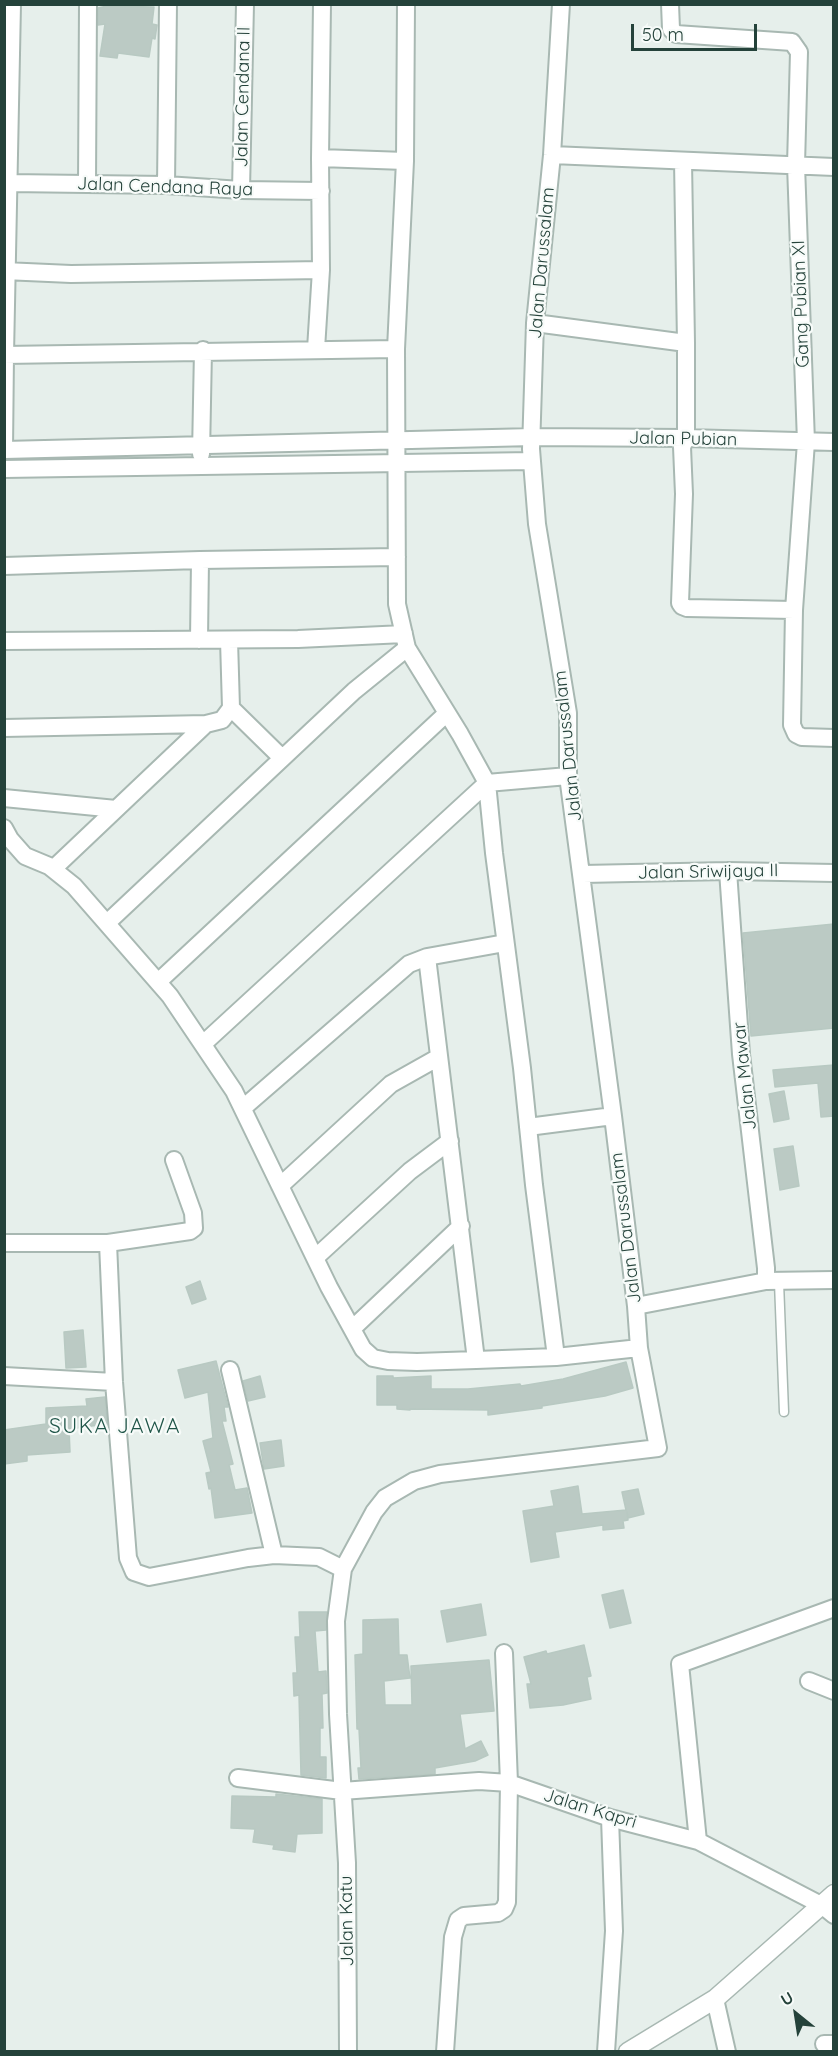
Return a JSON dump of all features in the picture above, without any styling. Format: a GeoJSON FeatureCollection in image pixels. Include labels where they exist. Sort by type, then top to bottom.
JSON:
{"type":"FeatureCollection","features":[{"type":"Feature","properties":{"kind":"street"},"geometry":{"type":"LineString","coordinates":[[4,450],[5,271],[12,4]]}},
{"type":"Feature","properties":{"kind":"street"},"geometry":{"type":"LineString","coordinates":[[87,184],[88,4]]}},
{"type":"Feature","properties":{"kind":"street"},"geometry":{"type":"LineString","coordinates":[[166,185],[168,4]]}},
{"type":"Feature","properties":{"kind":"street","name":"Jalan Cendana II"},"geometry":{"type":"LineString","coordinates":[[241,190],[245,4]]}},
{"type":"Feature","properties":{"kind":"street"},"geometry":{"type":"LineString","coordinates":[[316,349],[321,270],[322,4]]}},
{"type":"Feature","properties":{"kind":"street"},"geometry":{"type":"LineString","coordinates":[[406,4],[405,161],[396,349],[397,604],[406,641],[487,783],[556,1357]]}},
{"type":"Feature","properties":{"kind":"street","name":"Jalan Darussalam"},"geometry":{"type":"LineString","coordinates":[[343,1569],[374,1512],[385,1498],[414,1481],[440,1474],[658,1448],[639,1348],[636,1306],[583,874],[568,776],[568,713],[537,524],[532,461],[535,323],[552,155],[561,4]]}},
{"type":"Feature","properties":{"kind":"street","name":"Gang Pubian XI"},"geometry":{"type":"LineString","coordinates":[[670,4],[671,29],[676,34],[792,42],[799,52],[796,165],[806,442],[794,610],[792,725],[796,734],[802,737],[834,738]]}},
{"type":"Feature","properties":{"kind":"street"},"geometry":{"type":"LineString","coordinates":[[552,155],[834,167]]}},
{"type":"Feature","properties":{"kind":"street"},"geometry":{"type":"LineString","coordinates":[[320,158],[405,161]]}},
{"type":"Feature","properties":{"kind":"street"},"geometry":{"type":"LineString","coordinates":[[683,161],[687,438],[682,447],[684,494],[679,599],[682,606],[794,610]]}},
{"type":"Feature","properties":{"kind":"street","name":"Jalan Cendana Raya"},"geometry":{"type":"LineString","coordinates":[[9,183],[166,185],[241,190],[321,191]]}},
{"type":"Feature","properties":{"kind":"street"},"geometry":{"type":"LineString","coordinates":[[5,271],[71,274],[321,270]]}},
{"type":"Feature","properties":{"kind":"street"},"geometry":{"type":"LineString","coordinates":[[535,323],[686,343]]}},
{"type":"Feature","properties":{"kind":"street"},"geometry":{"type":"LineString","coordinates":[[4,355],[202,350],[396,349]]}},
{"type":"Feature","properties":{"kind":"street"},"geometry":{"type":"LineString","coordinates":[[200,466],[202,350]]}},
{"type":"Feature","properties":{"kind":"street","name":"Jalan Pubian"},"geometry":{"type":"LineString","coordinates":[[4,450],[533,437],[834,442]]}},
{"type":"Feature","properties":{"kind":"street"},"geometry":{"type":"LineString","coordinates":[[4,470],[532,461]]}},
{"type":"Feature","properties":{"kind":"street"},"geometry":{"type":"LineString","coordinates":[[4,566],[397,557]]}},
{"type":"Feature","properties":{"kind":"street"},"geometry":{"type":"LineString","coordinates":[[199,640],[200,560]]}},
{"type":"Feature","properties":{"kind":"street"},"geometry":{"type":"LineString","coordinates":[[4,641],[298,639],[406,641]]}},
{"type":"Feature","properties":{"kind":"street"},"geometry":{"type":"LineString","coordinates":[[4,728],[206,724],[222,720],[231,708],[229,640]]}},
{"type":"Feature","properties":{"kind":"street"},"geometry":{"type":"LineString","coordinates":[[106,924],[406,641]]}},
{"type":"Feature","properties":{"kind":"street"},"geometry":{"type":"LineString","coordinates":[[231,708],[282,758]]}},
{"type":"Feature","properties":{"kind":"street"},"geometry":{"type":"LineString","coordinates":[[158,982],[447,713]]}},
{"type":"Feature","properties":{"kind":"street"},"geometry":{"type":"LineString","coordinates":[[53,869],[206,724]]}},
{"type":"Feature","properties":{"kind":"street"},"geometry":{"type":"LineString","coordinates":[[203,1044],[487,783],[568,776]]}},
{"type":"Feature","properties":{"kind":"street"},"geometry":{"type":"LineString","coordinates":[[4,798],[116,809]]}},
{"type":"Feature","properties":{"kind":"street"},"geometry":{"type":"LineString","coordinates":[[4,828],[10,839],[25,856],[53,869],[74,886],[170,996],[234,1091],[315,1258],[363,1349],[373,1359],[388,1361],[556,1357],[639,1348]]}},
{"type":"Feature","properties":{"kind":"street","name":"Jalan Sriwijaya II"},"geometry":{"type":"LineString","coordinates":[[583,874],[728,871],[834,873]]}},
{"type":"Feature","properties":{"kind":"street","name":"Jalan Mawar"},"geometry":{"type":"LineString","coordinates":[[728,871],[741,1054],[765,1257],[772,1281]]}},
{"type":"Feature","properties":{"kind":"street"},"geometry":{"type":"LineString","coordinates":[[243,1108],[409,964],[426,957],[505,943]]}},
{"type":"Feature","properties":{"kind":"street"},"geometry":{"type":"LineString","coordinates":[[426,957],[476,1360]]}},
{"type":"Feature","properties":{"kind":"street"},"geometry":{"type":"LineString","coordinates":[[280,1186],[391,1084],[440,1057]]}},
{"type":"Feature","properties":{"kind":"street"},"geometry":{"type":"LineString","coordinates":[[528,1127],[613,1116]]}},
{"type":"Feature","properties":{"kind":"street"},"geometry":{"type":"LineString","coordinates":[[315,1258],[410,1171],[450,1141]]}},
{"type":"Feature","properties":{"kind":"street"},"geometry":{"type":"LineString","coordinates":[[4,1244],[108,1243],[190,1231],[194,1228],[193,1213],[174,1160]]}},
{"type":"Feature","properties":{"kind":"street"},"geometry":{"type":"LineString","coordinates":[[352,1329],[461,1226]]}},
{"type":"Feature","properties":{"kind":"street"},"geometry":{"type":"LineString","coordinates":[[108,1243],[114,1382],[128,1557],[134,1572],[149,1577],[248,1558],[300,1555],[319,1557],[343,1569]]}},
{"type":"Feature","properties":{"kind":"street"},"geometry":{"type":"LineString","coordinates":[[636,1306],[772,1281],[834,1280]]}},
{"type":"Feature","properties":{"kind":"street"},"geometry":{"type":"LineString","coordinates":[[230,1370],[274,1556]]}},
{"type":"Feature","properties":{"kind":"street"},"geometry":{"type":"LineString","coordinates":[[4,1376],[114,1382]]}},
{"type":"Feature","properties":{"kind":"street","name":"Jalan Katu"},"geometry":{"type":"LineString","coordinates":[[343,1569],[336,1622],[338,1714],[347,1863],[348,2052]]}},
{"type":"Feature","properties":{"kind":"street"},"geometry":{"type":"LineString","coordinates":[[698,1841],[681,1664],[834,1608]]}},
{"type":"Feature","properties":{"kind":"street"},"geometry":{"type":"LineString","coordinates":[[445,2052],[453,1937],[458,1920],[464,1916],[498,1913],[504,1909],[507,1902],[509,1783],[504,1653]]}},
{"type":"Feature","properties":{"kind":"street"},"geometry":{"type":"LineString","coordinates":[[809,1681],[834,1691]]}},
{"type":"Feature","properties":{"kind":"street","name":"Jalan Kapri"},"geometry":{"type":"LineString","coordinates":[[238,1778],[342,1791],[479,1781],[509,1783],[610,1818],[698,1841],[830,1905]]}},
{"type":"Feature","properties":{"kind":"street"},"geometry":{"type":"LineString","coordinates":[[606,2052],[614,1931],[610,1818]]}},
{"type":"Feature","properties":{"kind":"street"},"geometry":{"type":"LineString","coordinates":[[628,2052],[715,1999],[830,1905]]}},
{"type":"Feature","properties":{"kind":"street"},"geometry":{"type":"LineString","coordinates":[[715,1999],[727,2052]]}},
{"type":"Feature","properties":{"kind":"lane"},"geometry":{"type":"LineString","coordinates":[[772,1281],[784,1412]]}},
{"type":"Feature","properties":{"kind":"building"},"geometry":{"type":"Polygon","coordinates":[[[107,6],[154,7],[152,24],[157,25],[149,57],[118,53],[117,58],[100,56],[105,24],[98,25],[98,8],[107,6]]]}},
{"type":"Feature","properties":{"kind":"building"},"geometry":{"type":"Polygon","coordinates":[[[834,924],[834,1028],[751,1036],[743,933],[834,924]]]}},
{"type":"Feature","properties":{"kind":"building"},"geometry":{"type":"Polygon","coordinates":[[[834,1065],[834,1116],[821,1117],[818,1083],[775,1087],[773,1070],[834,1065]]]}},
{"type":"Feature","properties":{"kind":"building"},"geometry":{"type":"Polygon","coordinates":[[[784,1091],[789,1119],[774,1122],[769,1094],[784,1091]]]}},
{"type":"Feature","properties":{"kind":"building"},"geometry":{"type":"Polygon","coordinates":[[[793,1146],[799,1186],[780,1190],[774,1149],[793,1146]]]}},
{"type":"Feature","properties":{"kind":"building"},"geometry":{"type":"Polygon","coordinates":[[[200,1281],[206,1299],[192,1304],[186,1287],[200,1281]]]}},
{"type":"Feature","properties":{"kind":"building"},"geometry":{"type":"Polygon","coordinates":[[[83,1330],[86,1367],[66,1368],[64,1332],[83,1330]]]}},
{"type":"Feature","properties":{"kind":"building"},"geometry":{"type":"Polygon","coordinates":[[[216,1361],[228,1407],[224,1407],[226,1421],[222,1421],[233,1464],[229,1465],[235,1490],[247,1488],[252,1513],[215,1518],[211,1488],[209,1489],[206,1473],[211,1472],[203,1441],[213,1438],[208,1392],[185,1398],[178,1370],[216,1361]]]}},
{"type":"Feature","properties":{"kind":"building"},"geometry":{"type":"Polygon","coordinates":[[[626,1362],[633,1388],[605,1396],[542,1406],[542,1408],[488,1415],[488,1410],[410,1410],[397,1409],[397,1405],[377,1405],[377,1376],[393,1376],[393,1378],[431,1376],[431,1389],[468,1389],[520,1384],[521,1386],[563,1379],[626,1362]]]}},
{"type":"Feature","properties":{"kind":"building"},"geometry":{"type":"Polygon","coordinates":[[[260,1376],[265,1397],[248,1401],[243,1381],[260,1376]]]}},
{"type":"Feature","properties":{"kind":"building"},"geometry":{"type":"Polygon","coordinates":[[[105,1397],[107,1424],[69,1429],[70,1452],[27,1455],[27,1461],[4,1464],[4,1430],[46,1424],[46,1408],[87,1406],[86,1399],[105,1397]]]}},
{"type":"Feature","properties":{"kind":"building"},"geometry":{"type":"Polygon","coordinates":[[[281,1440],[284,1466],[264,1469],[260,1443],[281,1440]]]}},
{"type":"Feature","properties":{"kind":"building"},"geometry":{"type":"Polygon","coordinates":[[[578,1486],[582,1514],[626,1510],[622,1492],[638,1489],[644,1514],[628,1518],[627,1512],[628,1520],[623,1521],[624,1528],[603,1530],[603,1525],[555,1532],[559,1557],[531,1562],[523,1511],[554,1506],[551,1491],[578,1486]]]}},
{"type":"Feature","properties":{"kind":"building"},"geometry":{"type":"Polygon","coordinates":[[[623,1590],[631,1623],[610,1628],[602,1595],[623,1590]]]}},
{"type":"Feature","properties":{"kind":"building"},"geometry":{"type":"Polygon","coordinates":[[[481,1604],[486,1635],[447,1642],[441,1611],[481,1604]]]}},
{"type":"Feature","properties":{"kind":"building"},"geometry":{"type":"Polygon","coordinates":[[[299,1612],[327,1612],[326,1630],[315,1631],[318,1672],[326,1671],[327,1693],[322,1694],[323,1728],[320,1728],[320,1757],[326,1757],[326,1778],[301,1775],[299,1695],[294,1696],[293,1673],[297,1673],[295,1637],[300,1637],[299,1612]]]}},
{"type":"Feature","properties":{"kind":"building"},"geometry":{"type":"Polygon","coordinates":[[[398,1619],[399,1655],[407,1655],[410,1678],[384,1681],[385,1705],[412,1705],[411,1666],[489,1660],[494,1711],[460,1714],[465,1749],[481,1741],[488,1755],[475,1761],[435,1768],[435,1774],[359,1779],[358,1768],[361,1768],[359,1729],[357,1729],[355,1655],[363,1654],[363,1620],[398,1619]]]}},
{"type":"Feature","properties":{"kind":"building"},"geometry":{"type":"Polygon","coordinates":[[[584,1645],[591,1676],[587,1677],[591,1699],[563,1705],[530,1708],[527,1684],[531,1684],[524,1657],[584,1645]]]}},
{"type":"Feature","properties":{"kind":"building"},"geometry":{"type":"Polygon","coordinates":[[[276,1794],[322,1799],[322,1833],[297,1834],[295,1852],[273,1849],[274,1845],[253,1842],[255,1829],[231,1828],[232,1796],[276,1797],[276,1794]]]}},
{"type":"Feature","properties":{"kind":"district","name":"SUKA JAWA"},"geometry":{"type":"Point","coordinates":[115,1427]}}]}
